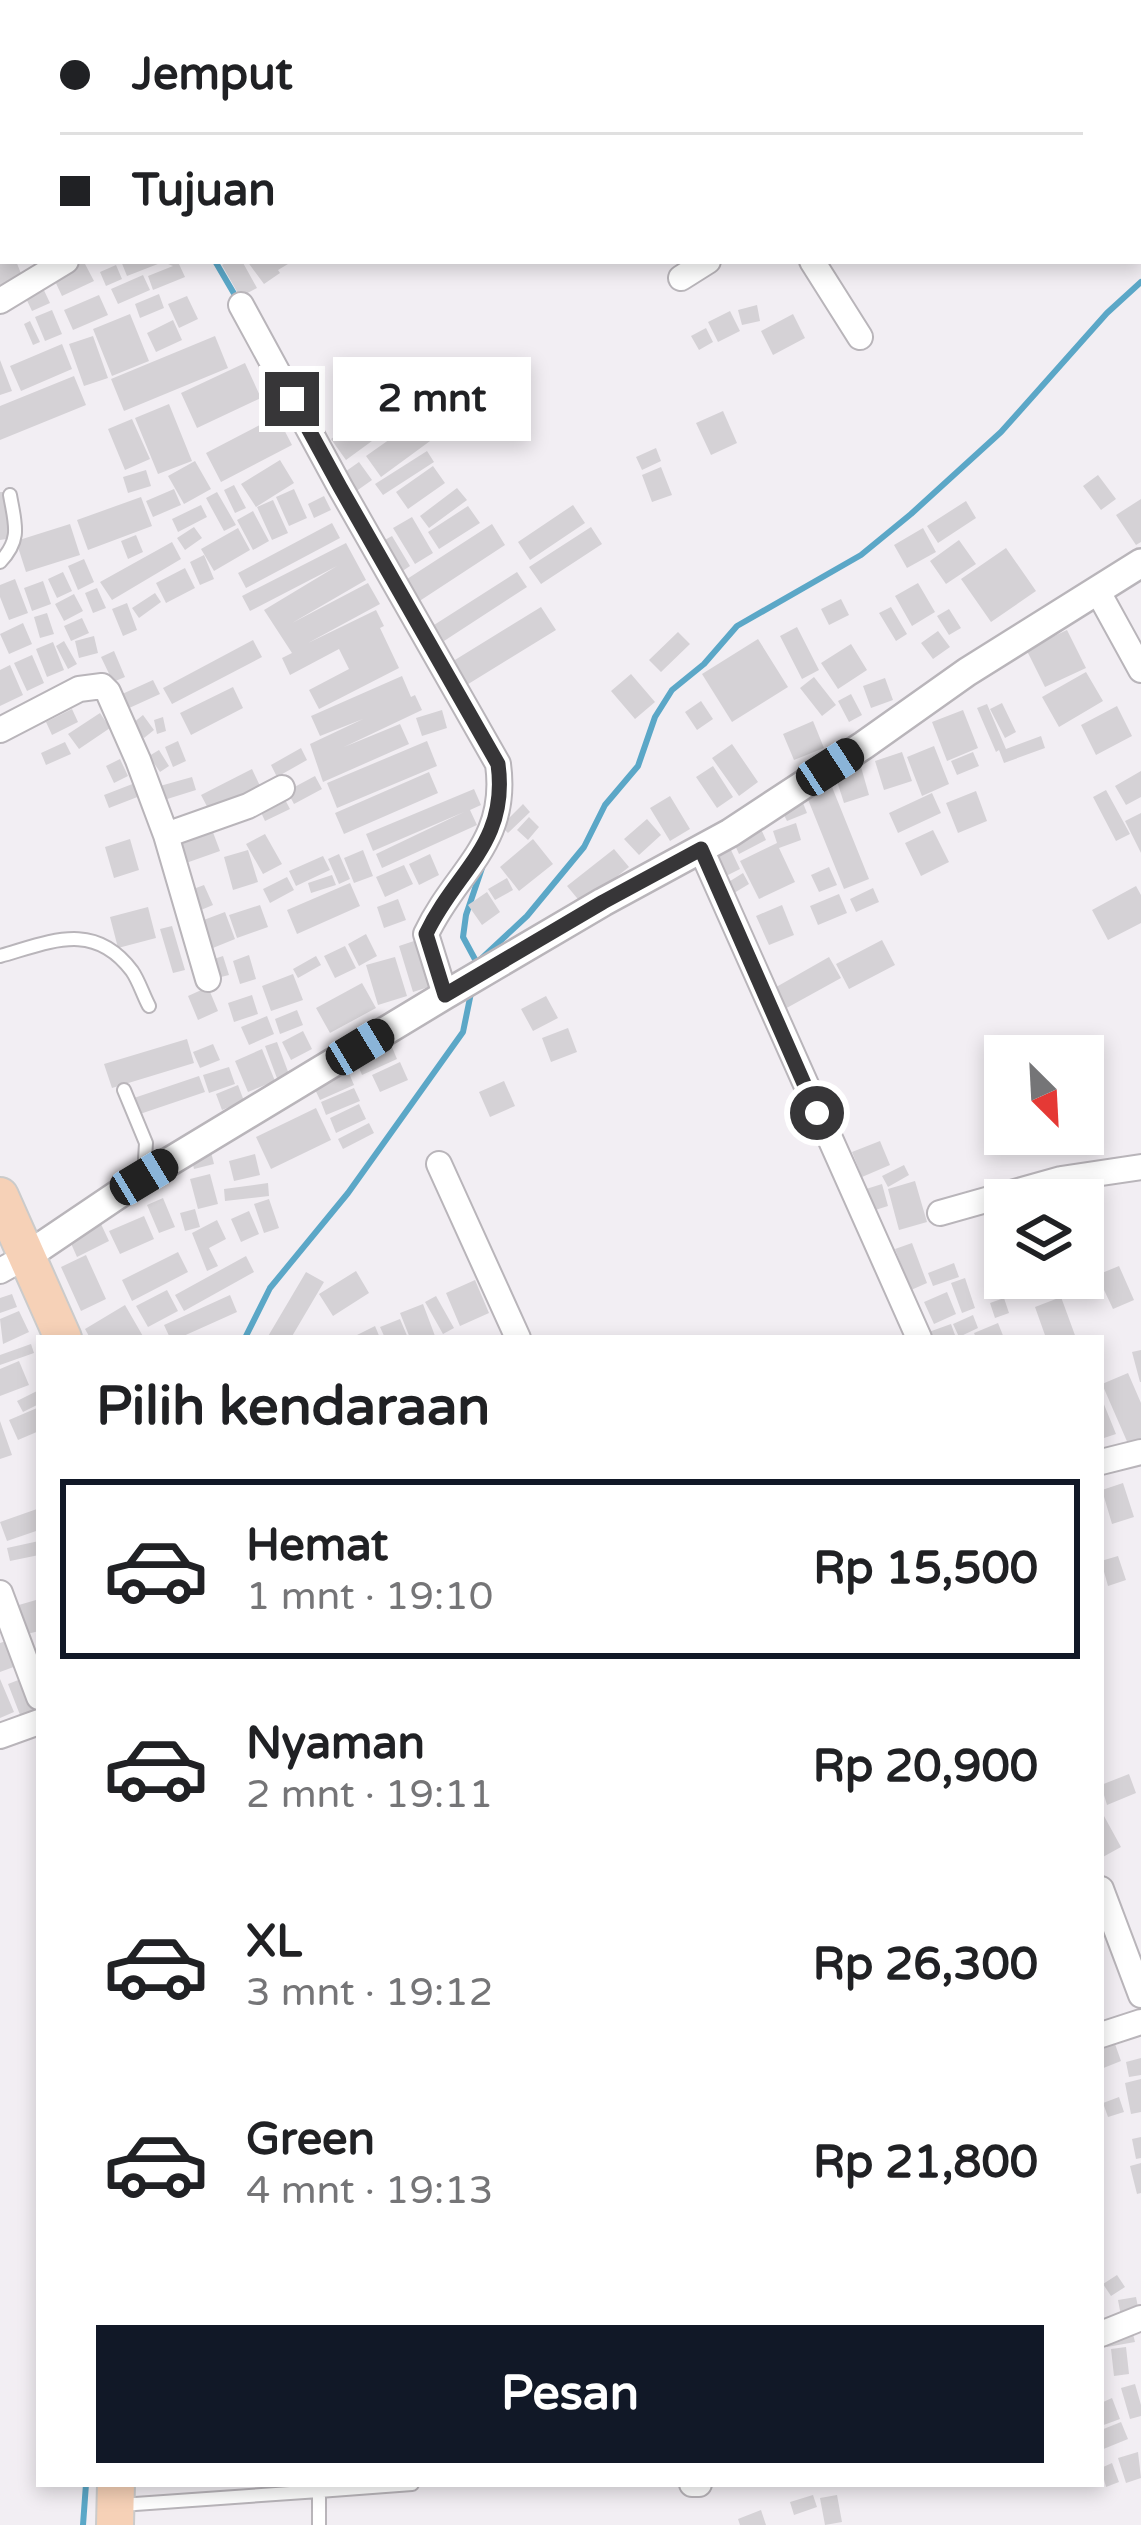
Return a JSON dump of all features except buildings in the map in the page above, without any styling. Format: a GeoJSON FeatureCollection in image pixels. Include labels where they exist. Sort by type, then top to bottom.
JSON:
{"type":"FeatureCollection","features":[{"type":"Feature","properties":{"kind":"main road"},"geometry":{"type":"LineString","coordinates":[[0,1196],[14,1263],[61,1335]]}},
{"type":"Feature","properties":{"kind":"street"},"geometry":{"type":"LineString","coordinates":[[0,301],[61,264]]}},
{"type":"Feature","properties":{"kind":"street"},"geometry":{"type":"LineString","coordinates":[[680,278],[703,264]]}},
{"type":"Feature","properties":{"kind":"street"},"geometry":{"type":"LineString","coordinates":[[814,264],[860,337]]}},
{"type":"Feature","properties":{"kind":"street"},"geometry":{"type":"LineString","coordinates":[[241,305],[498,764],[502,790],[485,845],[426,934],[468,981]]}},
{"type":"Feature","properties":{"kind":"street"},"geometry":{"type":"LineString","coordinates":[[14,1263],[144,1177],[468,981],[730,833],[968,671],[1141,563]]}},
{"type":"Feature","properties":{"kind":"street"},"geometry":{"type":"LineString","coordinates":[[1097,590],[1141,670]]}},
{"type":"Feature","properties":{"kind":"street"},"geometry":{"type":"LineString","coordinates":[[0,730],[79,689],[101,686],[108,692],[166,835],[208,979]]}},
{"type":"Feature","properties":{"kind":"street"},"geometry":{"type":"LineString","coordinates":[[166,835],[248,806],[282,788]]}},
{"type":"Feature","properties":{"kind":"street"},"geometry":{"type":"LineString","coordinates":[[701,849],[918,1335]]}},
{"type":"Feature","properties":{"kind":"street"},"geometry":{"type":"LineString","coordinates":[[439,1164],[517,1335]]}},
{"type":"Feature","properties":{"kind":"street"},"geometry":{"type":"LineString","coordinates":[[940,1213],[1061,1179],[1141,1167]]}},
{"type":"Feature","properties":{"kind":"street"},"geometry":{"type":"LineString","coordinates":[[1104,1461],[1141,1452]]}},
{"type":"Feature","properties":{"kind":"street"},"geometry":{"type":"LineString","coordinates":[[0,1593],[36,1688]]}},
{"type":"Feature","properties":{"kind":"street"},"geometry":{"type":"LineString","coordinates":[[0,1736],[36,1723]]}},
{"type":"Feature","properties":{"kind":"street"},"geometry":{"type":"LineString","coordinates":[[1104,1897],[1141,1995]]}},
{"type":"Feature","properties":{"kind":"street"},"geometry":{"type":"LineString","coordinates":[[1104,2034],[1141,2022]]}},
{"type":"Feature","properties":{"kind":"street"},"geometry":{"type":"LineString","coordinates":[[1104,2333],[1141,2318]]}},
{"type":"Feature","properties":{"kind":"lane"},"geometry":{"type":"LineString","coordinates":[[0,562],[17,535],[10,495]]}},
{"type":"Feature","properties":{"kind":"lane"},"geometry":{"type":"LineString","coordinates":[[0,956],[66,938],[86,938],[108,948],[132,972],[149,1006]]}},
{"type":"Feature","properties":{"kind":"lane"},"geometry":{"type":"LineString","coordinates":[[124,1090],[146,1143],[144,1177]]}},
{"type":"Feature","properties":{"kind":"lane"},"geometry":{"type":"LineString","coordinates":[[116,2505],[372,2487]]}},
{"type":"Feature","properties":{"kind":"lane"},"geometry":{"type":"LineString","coordinates":[[319,2491],[319,2525]]}},
{"type":"Feature","properties":{"kind":"waterway"},"geometry":{"type":"LineString","coordinates":[[217,264],[240,299]]}},
{"type":"Feature","properties":{"kind":"waterway"},"geometry":{"type":"LineString","coordinates":[[481,959],[527,916],[584,847],[605,805],[638,766],[655,717],[672,690],[704,664],[737,626],[861,555],[911,514],[1001,432],[1107,313],[1141,282]]}},
{"type":"Feature","properties":{"kind":"waterway"},"geometry":{"type":"LineString","coordinates":[[477,963],[463,937],[483,865]]}},
{"type":"Feature","properties":{"kind":"waterway"},"geometry":{"type":"LineString","coordinates":[[246,1335],[270,1288],[348,1193],[463,1032],[471,993]]}},
{"type":"Feature","properties":{"kind":"waterway"},"geometry":{"type":"LineString","coordinates":[[83,2525],[86,2487]]}},
{"type":"Feature","properties":{"kind":"route"},"geometry":{"type":"LineString","coordinates":[[292,399],[498,764],[502,790],[485,845],[426,934],[445,995],[701,849],[817,1113]]}}]}
